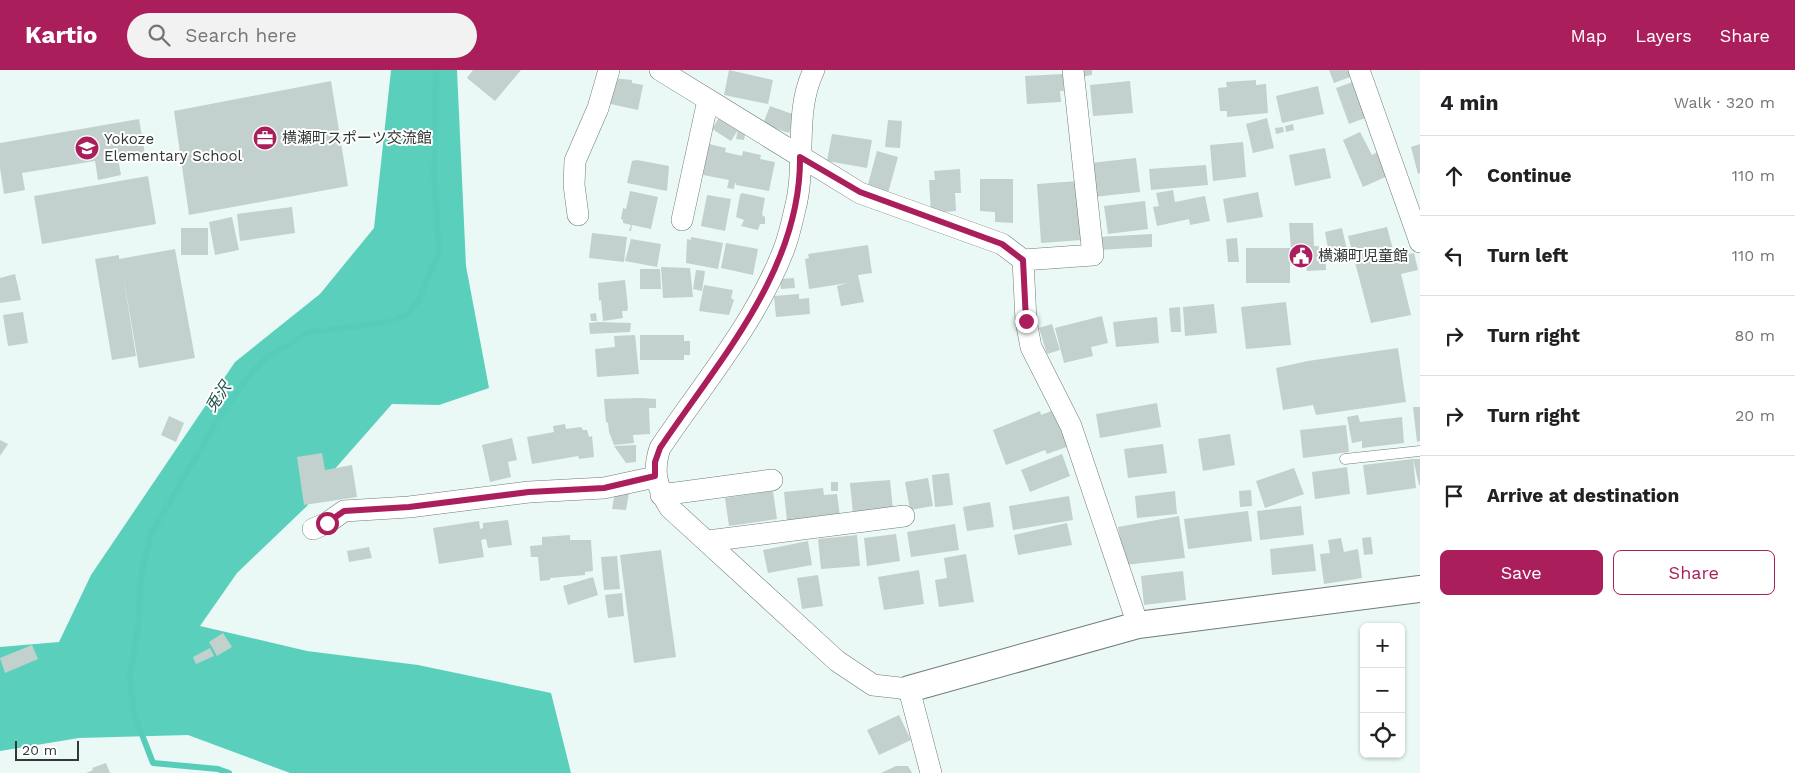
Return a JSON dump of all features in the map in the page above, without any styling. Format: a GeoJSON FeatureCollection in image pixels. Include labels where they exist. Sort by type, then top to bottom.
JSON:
{"type":"FeatureCollection","features":[{"type":"Feature","properties":{"kind":"street"},"geometry":{"type":"LineString","coordinates":[[578,215],[574,185],[575,161],[598,108],[609,70]]}},
{"type":"Feature","properties":{"kind":"street"},"geometry":{"type":"LineString","coordinates":[[660,70],[860,192],[1002,244],[1023,260],[1093,255],[1073,70]]}},
{"type":"Feature","properties":{"kind":"street"},"geometry":{"type":"LineString","coordinates":[[814,70],[802,114],[800,179],[796,205],[784,249],[745,325],[660,448],[655,462],[658,486],[670,508],[838,661],[873,685],[908,689],[1138,625],[1420,589]]}},
{"type":"Feature","properties":{"kind":"street"},"geometry":{"type":"LineString","coordinates":[[1359,70],[1420,242]]}},
{"type":"Feature","properties":{"kind":"street"},"geometry":{"type":"LineString","coordinates":[[682,220],[708,100]]}},
{"type":"Feature","properties":{"kind":"street"},"geometry":{"type":"LineString","coordinates":[[1023,260],[1026,321],[1031,347],[1071,426],[1138,625]]}},
{"type":"Feature","properties":{"kind":"street"},"geometry":{"type":"LineString","coordinates":[[313,529],[327,523],[344,511],[409,507],[529,492],[772,480]]}},
{"type":"Feature","properties":{"kind":"street"},"geometry":{"type":"LineString","coordinates":[[708,541],[904,516]]}},
{"type":"Feature","properties":{"kind":"street"},"geometry":{"type":"LineString","coordinates":[[908,689],[931,773]]}},
{"type":"Feature","properties":{"kind":"lane"},"geometry":{"type":"LineString","coordinates":[[1345,459],[1420,451]]}},
{"type":"Feature","properties":{"kind":"green space"},"geometry":{"type":"Polygon","coordinates":[[[391,70],[457,70],[466,266],[489,388],[439,405],[392,404],[326,479],[307,506],[237,573],[200,626],[307,651],[418,665],[551,693],[571,773],[290,773],[188,735],[79,738],[0,751],[0,647],[59,642],[91,575],[235,362],[320,294],[374,228],[391,70]]]}},
{"type":"Feature","properties":{"kind":"building"},"geometry":{"type":"Polygon","coordinates":[[[473,70],[521,70],[495,101],[467,78],[473,70]]]}},
{"type":"Feature","properties":{"kind":"building"},"geometry":{"type":"Polygon","coordinates":[[[729,70],[773,80],[768,104],[724,95],[729,70]]]}},
{"type":"Feature","properties":{"kind":"building"},"geometry":{"type":"Polygon","coordinates":[[[1079,70],[1092,70],[1092,75],[1080,77],[1079,70]]]}},
{"type":"Feature","properties":{"kind":"building"},"geometry":{"type":"Polygon","coordinates":[[[1329,70],[1352,70],[1353,76],[1334,83],[1329,70]]]}},
{"type":"Feature","properties":{"kind":"building"},"geometry":{"type":"Polygon","coordinates":[[[1063,74],[1064,91],[1060,91],[1061,102],[1027,104],[1025,76],[1063,74]]]}},
{"type":"Feature","properties":{"kind":"building"},"geometry":{"type":"Polygon","coordinates":[[[611,78],[632,80],[632,83],[643,85],[638,110],[606,103],[611,78]]]}},
{"type":"Feature","properties":{"kind":"building"},"geometry":{"type":"Polygon","coordinates":[[[1256,80],[1256,85],[1266,84],[1268,113],[1227,117],[1227,111],[1220,111],[1218,88],[1227,87],[1226,82],[1256,80]]]}},
{"type":"Feature","properties":{"kind":"building"},"geometry":{"type":"Polygon","coordinates":[[[331,81],[348,186],[189,215],[174,111],[331,81]]]}},
{"type":"Feature","properties":{"kind":"building"},"geometry":{"type":"Polygon","coordinates":[[[1130,81],[1133,113],[1093,116],[1090,85],[1130,81]]]}},
{"type":"Feature","properties":{"kind":"building"},"geometry":{"type":"Polygon","coordinates":[[[1355,81],[1368,117],[1349,124],[1336,88],[1355,81]]]}},
{"type":"Feature","properties":{"kind":"building"},"geometry":{"type":"Polygon","coordinates":[[[1318,86],[1324,114],[1282,123],[1276,96],[1318,86]]]}},
{"type":"Feature","properties":{"kind":"building"},"geometry":{"type":"Polygon","coordinates":[[[770,106],[795,115],[789,133],[763,124],[770,106]]]}},
{"type":"Feature","properties":{"kind":"building"},"geometry":{"type":"Polygon","coordinates":[[[722,113],[741,125],[731,141],[712,129],[722,113]]]}},
{"type":"Feature","properties":{"kind":"building"},"geometry":{"type":"Polygon","coordinates":[[[1267,118],[1274,148],[1253,153],[1246,124],[1267,118]]]}},
{"type":"Feature","properties":{"kind":"building"},"geometry":{"type":"Polygon","coordinates":[[[139,119],[145,154],[118,158],[121,175],[98,180],[95,161],[22,173],[25,190],[4,194],[0,168],[0,143],[139,119]]]}},
{"type":"Feature","properties":{"kind":"building"},"geometry":{"type":"Polygon","coordinates":[[[888,120],[902,121],[900,148],[885,147],[888,120]]]}},
{"type":"Feature","properties":{"kind":"building"},"geometry":{"type":"Polygon","coordinates":[[[1293,124],[1294,130],[1286,132],[1285,126],[1293,124]]]}},
{"type":"Feature","properties":{"kind":"building"},"geometry":{"type":"Polygon","coordinates":[[[1283,127],[1284,132],[1276,134],[1275,128],[1283,127]]]}},
{"type":"Feature","properties":{"kind":"building"},"geometry":{"type":"Polygon","coordinates":[[[738,129],[746,130],[744,140],[736,139],[738,129]]]}},
{"type":"Feature","properties":{"kind":"building"},"geometry":{"type":"Polygon","coordinates":[[[1360,132],[1372,155],[1381,150],[1392,174],[1363,187],[1343,140],[1360,132]]]}},
{"type":"Feature","properties":{"kind":"building"},"geometry":{"type":"Polygon","coordinates":[[[832,134],[872,140],[867,168],[827,161],[832,134]]]}},
{"type":"Feature","properties":{"kind":"building"},"geometry":{"type":"Polygon","coordinates":[[[1243,142],[1246,177],[1213,181],[1210,145],[1243,142]]]}},
{"type":"Feature","properties":{"kind":"building"},"geometry":{"type":"Polygon","coordinates":[[[709,144],[726,148],[725,152],[742,156],[743,151],[761,155],[760,159],[775,162],[769,191],[736,185],[735,182],[734,189],[727,188],[729,180],[703,175],[709,144]]]}},
{"type":"Feature","properties":{"kind":"building"},"geometry":{"type":"Polygon","coordinates":[[[1420,144],[1420,173],[1418,174],[1411,147],[1420,144]]]}},
{"type":"Feature","properties":{"kind":"building"},"geometry":{"type":"Polygon","coordinates":[[[1325,148],[1331,178],[1295,186],[1289,155],[1325,148]]]}},
{"type":"Feature","properties":{"kind":"building"},"geometry":{"type":"Polygon","coordinates":[[[877,151],[898,157],[888,193],[867,188],[877,151]]]}},
{"type":"Feature","properties":{"kind":"building"},"geometry":{"type":"Polygon","coordinates":[[[1136,158],[1140,192],[1093,197],[1090,163],[1136,158]]]}},
{"type":"Feature","properties":{"kind":"building"},"geometry":{"type":"Polygon","coordinates":[[[637,160],[669,166],[667,191],[627,183],[632,161],[637,160]]]}},
{"type":"Feature","properties":{"kind":"building"},"geometry":{"type":"Polygon","coordinates":[[[1206,165],[1208,185],[1151,190],[1149,169],[1206,165]]]}},
{"type":"Feature","properties":{"kind":"building"},"geometry":{"type":"Polygon","coordinates":[[[960,169],[961,193],[955,193],[956,211],[931,213],[929,180],[935,180],[934,171],[960,169]]]}},
{"type":"Feature","properties":{"kind":"building"},"geometry":{"type":"Polygon","coordinates":[[[148,176],[156,224],[42,244],[34,196],[148,176]]]}},
{"type":"Feature","properties":{"kind":"building"},"geometry":{"type":"Polygon","coordinates":[[[980,179],[1013,179],[1013,223],[995,222],[995,212],[980,211],[980,179]]]}},
{"type":"Feature","properties":{"kind":"building"},"geometry":{"type":"Polygon","coordinates":[[[1078,181],[1082,240],[1041,243],[1037,184],[1078,181]]]}},
{"type":"Feature","properties":{"kind":"building"},"geometry":{"type":"Polygon","coordinates":[[[1173,190],[1175,202],[1205,196],[1210,221],[1190,225],[1189,219],[1157,226],[1153,207],[1159,206],[1156,193],[1173,190]]]}},
{"type":"Feature","properties":{"kind":"building"},"geometry":{"type":"Polygon","coordinates":[[[630,191],[658,197],[651,229],[632,225],[631,231],[629,231],[631,225],[623,223],[621,219],[623,208],[626,209],[630,191]]]}},
{"type":"Feature","properties":{"kind":"building"},"geometry":{"type":"Polygon","coordinates":[[[1258,192],[1263,217],[1227,223],[1223,199],[1258,192]]]}},
{"type":"Feature","properties":{"kind":"building"},"geometry":{"type":"Polygon","coordinates":[[[742,193],[765,198],[762,215],[765,217],[765,224],[760,224],[758,230],[741,226],[744,220],[736,217],[742,193]]]}},
{"type":"Feature","properties":{"kind":"building"},"geometry":{"type":"Polygon","coordinates":[[[707,195],[731,199],[725,231],[701,226],[707,195]]]}},
{"type":"Feature","properties":{"kind":"building"},"geometry":{"type":"Polygon","coordinates":[[[1145,201],[1148,229],[1108,234],[1104,206],[1145,201]]]}},
{"type":"Feature","properties":{"kind":"building"},"geometry":{"type":"Polygon","coordinates":[[[292,207],[295,233],[240,241],[237,214],[292,207]]]}},
{"type":"Feature","properties":{"kind":"building"},"geometry":{"type":"Polygon","coordinates":[[[232,217],[239,250],[215,255],[209,222],[232,217]]]}},
{"type":"Feature","properties":{"kind":"building"},"geometry":{"type":"Polygon","coordinates":[[[1289,223],[1313,223],[1314,246],[1325,247],[1326,270],[1307,271],[1306,260],[1292,261],[1289,223]]]}},
{"type":"Feature","properties":{"kind":"building"},"geometry":{"type":"Polygon","coordinates":[[[1387,227],[1395,257],[1414,253],[1418,270],[1401,274],[1411,315],[1371,323],[1348,236],[1387,227]]]}},
{"type":"Feature","properties":{"kind":"building"},"geometry":{"type":"Polygon","coordinates":[[[181,228],[208,228],[208,255],[181,255],[181,228]]]}},
{"type":"Feature","properties":{"kind":"building"},"geometry":{"type":"Polygon","coordinates":[[[1342,228],[1347,250],[1329,254],[1325,232],[1342,228]]]}},
{"type":"Feature","properties":{"kind":"building"},"geometry":{"type":"Polygon","coordinates":[[[592,233],[627,237],[624,262],[589,258],[592,233]]]}},
{"type":"Feature","properties":{"kind":"building"},"geometry":{"type":"Polygon","coordinates":[[[1152,234],[1152,247],[1097,250],[1096,237],[1152,234]]]}},
{"type":"Feature","properties":{"kind":"building"},"geometry":{"type":"Polygon","coordinates":[[[691,237],[723,243],[718,269],[686,263],[687,239],[691,240],[691,237]]]}},
{"type":"Feature","properties":{"kind":"building"},"geometry":{"type":"Polygon","coordinates":[[[1237,238],[1239,262],[1228,262],[1226,239],[1237,238]]]}},
{"type":"Feature","properties":{"kind":"building"},"geometry":{"type":"Polygon","coordinates":[[[631,239],[661,244],[657,267],[625,261],[631,239]]]}},
{"type":"Feature","properties":{"kind":"building"},"geometry":{"type":"Polygon","coordinates":[[[726,243],[758,249],[753,275],[721,268],[726,243]]]}},
{"type":"Feature","properties":{"kind":"building"},"geometry":{"type":"Polygon","coordinates":[[[868,245],[872,273],[858,275],[864,302],[841,306],[837,286],[848,283],[809,289],[805,259],[809,258],[808,254],[868,245]]]}},
{"type":"Feature","properties":{"kind":"building"},"geometry":{"type":"Polygon","coordinates":[[[1246,248],[1290,248],[1290,283],[1246,283],[1246,248]]]}},
{"type":"Feature","properties":{"kind":"building"},"geometry":{"type":"Polygon","coordinates":[[[175,249],[195,358],[139,368],[123,274],[136,356],[112,360],[95,259],[119,255],[119,259],[175,249]]]}},
{"type":"Feature","properties":{"kind":"building"},"geometry":{"type":"Polygon","coordinates":[[[661,267],[690,268],[693,297],[663,298],[661,267]]]}},
{"type":"Feature","properties":{"kind":"building"},"geometry":{"type":"Polygon","coordinates":[[[640,269],[660,269],[661,289],[640,289],[640,269]]]}},
{"type":"Feature","properties":{"kind":"building"},"geometry":{"type":"Polygon","coordinates":[[[696,270],[705,271],[702,291],[693,289],[696,270]]]}},
{"type":"Feature","properties":{"kind":"building"},"geometry":{"type":"Polygon","coordinates":[[[15,274],[21,300],[0,303],[0,278],[15,274]]]}},
{"type":"Feature","properties":{"kind":"building"},"geometry":{"type":"Polygon","coordinates":[[[794,278],[795,288],[781,289],[780,279],[794,278]]]}},
{"type":"Feature","properties":{"kind":"building"},"geometry":{"type":"Polygon","coordinates":[[[625,280],[627,311],[622,311],[623,318],[603,321],[598,283],[625,280]]]}},
{"type":"Feature","properties":{"kind":"building"},"geometry":{"type":"Polygon","coordinates":[[[704,285],[733,290],[731,298],[734,300],[729,315],[699,311],[704,285]]]}},
{"type":"Feature","properties":{"kind":"building"},"geometry":{"type":"Polygon","coordinates":[[[799,294],[799,299],[809,298],[810,314],[776,317],[774,296],[799,294]]]}},
{"type":"Feature","properties":{"kind":"building"},"geometry":{"type":"Polygon","coordinates":[[[1286,302],[1291,345],[1246,349],[1241,307],[1286,302]]]}},
{"type":"Feature","properties":{"kind":"building"},"geometry":{"type":"Polygon","coordinates":[[[1214,304],[1217,333],[1185,336],[1183,307],[1214,304]]]}},
{"type":"Feature","properties":{"kind":"building"},"geometry":{"type":"Polygon","coordinates":[[[1180,307],[1181,332],[1171,332],[1169,308],[1180,307]]]}},
{"type":"Feature","properties":{"kind":"building"},"geometry":{"type":"Polygon","coordinates":[[[23,312],[28,343],[8,346],[3,315],[23,312]]]}},
{"type":"Feature","properties":{"kind":"building"},"geometry":{"type":"Polygon","coordinates":[[[596,313],[597,321],[591,321],[590,314],[596,313]]]}},
{"type":"Feature","properties":{"kind":"building"},"geometry":{"type":"Polygon","coordinates":[[[1102,316],[1108,343],[1091,347],[1093,356],[1064,363],[1055,328],[1102,316]]]}},
{"type":"Feature","properties":{"kind":"building"},"geometry":{"type":"Polygon","coordinates":[[[1157,317],[1159,343],[1116,347],[1113,322],[1157,317]]]}},
{"type":"Feature","properties":{"kind":"building"},"geometry":{"type":"Polygon","coordinates":[[[589,323],[631,323],[630,332],[590,334],[589,323]]]}},
{"type":"Feature","properties":{"kind":"building"},"geometry":{"type":"Polygon","coordinates":[[[1052,324],[1060,350],[1047,354],[1039,328],[1052,324]]]}},
{"type":"Feature","properties":{"kind":"building"},"geometry":{"type":"Polygon","coordinates":[[[635,335],[639,374],[597,377],[595,349],[615,347],[614,336],[635,335]]]}},
{"type":"Feature","properties":{"kind":"building"},"geometry":{"type":"Polygon","coordinates":[[[640,335],[684,335],[684,341],[690,341],[690,355],[684,355],[684,360],[640,360],[640,335]]]}},
{"type":"Feature","properties":{"kind":"building"},"geometry":{"type":"Polygon","coordinates":[[[1398,348],[1406,402],[1316,415],[1313,405],[1283,410],[1276,368],[1308,361],[1398,348]]]}},
{"type":"Feature","properties":{"kind":"building"},"geometry":{"type":"Polygon","coordinates":[[[604,399],[656,399],[656,408],[649,408],[650,434],[633,435],[634,443],[614,445],[608,423],[606,422],[604,399]]]}},
{"type":"Feature","properties":{"kind":"building"},"geometry":{"type":"Polygon","coordinates":[[[1157,403],[1161,427],[1100,438],[1096,414],[1157,403]]]}},
{"type":"Feature","properties":{"kind":"building"},"geometry":{"type":"Polygon","coordinates":[[[1413,407],[1420,407],[1420,441],[1417,442],[1413,407]]]}},
{"type":"Feature","properties":{"kind":"building"},"geometry":{"type":"Polygon","coordinates":[[[1054,410],[1069,446],[1047,454],[1045,450],[1006,465],[993,430],[1040,411],[1041,415],[1054,410]]]}},
{"type":"Feature","properties":{"kind":"building"},"geometry":{"type":"Polygon","coordinates":[[[1358,415],[1360,422],[1402,417],[1404,443],[1362,448],[1362,441],[1352,443],[1347,417],[1358,415]]]}},
{"type":"Feature","properties":{"kind":"building"},"geometry":{"type":"Polygon","coordinates":[[[169,416],[184,423],[176,442],[161,435],[169,416]]]}},
{"type":"Feature","properties":{"kind":"building"},"geometry":{"type":"Polygon","coordinates":[[[565,424],[566,429],[581,427],[583,430],[587,430],[589,437],[592,436],[594,457],[579,459],[578,456],[532,464],[527,437],[554,432],[553,426],[565,424]]]}},
{"type":"Feature","properties":{"kind":"building"},"geometry":{"type":"Polygon","coordinates":[[[1346,425],[1349,452],[1303,458],[1300,430],[1346,425]]]}},
{"type":"Feature","properties":{"kind":"building"},"geometry":{"type":"Polygon","coordinates":[[[1230,434],[1235,465],[1203,471],[1198,439],[1230,434]]]}},
{"type":"Feature","properties":{"kind":"building"},"geometry":{"type":"Polygon","coordinates":[[[512,438],[517,460],[508,462],[511,477],[490,482],[482,445],[512,438]]]}},
{"type":"Feature","properties":{"kind":"building"},"geometry":{"type":"Polygon","coordinates":[[[0,440],[8,444],[0,456],[0,440]]]}},
{"type":"Feature","properties":{"kind":"building"},"geometry":{"type":"Polygon","coordinates":[[[1163,444],[1167,473],[1128,478],[1124,449],[1163,444]]]}},
{"type":"Feature","properties":{"kind":"building"},"geometry":{"type":"Polygon","coordinates":[[[636,445],[636,462],[626,463],[614,446],[636,445]]]}},
{"type":"Feature","properties":{"kind":"building"},"geometry":{"type":"Polygon","coordinates":[[[322,453],[325,470],[352,465],[357,497],[304,505],[297,457],[322,453]]]}},
{"type":"Feature","properties":{"kind":"building"},"geometry":{"type":"Polygon","coordinates":[[[1062,454],[1070,476],[1030,492],[1021,470],[1062,454]]]}},
{"type":"Feature","properties":{"kind":"building"},"geometry":{"type":"Polygon","coordinates":[[[1413,459],[1420,459],[1420,485],[1419,485],[1413,459]]]}},
{"type":"Feature","properties":{"kind":"building"},"geometry":{"type":"Polygon","coordinates":[[[1413,459],[1416,488],[1367,495],[1363,465],[1413,459]]]}},
{"type":"Feature","properties":{"kind":"building"},"geometry":{"type":"Polygon","coordinates":[[[1347,467],[1350,494],[1315,499],[1312,472],[1347,467]]]}},
{"type":"Feature","properties":{"kind":"building"},"geometry":{"type":"Polygon","coordinates":[[[1294,468],[1304,494],[1265,508],[1256,481],[1294,468]]]}},
{"type":"Feature","properties":{"kind":"building"},"geometry":{"type":"Polygon","coordinates":[[[949,473],[953,505],[935,507],[932,475],[949,473]]]}},
{"type":"Feature","properties":{"kind":"building"},"geometry":{"type":"Polygon","coordinates":[[[928,478],[933,506],[910,510],[905,482],[928,478]]]}},
{"type":"Feature","properties":{"kind":"building"},"geometry":{"type":"Polygon","coordinates":[[[890,480],[893,510],[853,514],[850,483],[890,480]]]}},
{"type":"Feature","properties":{"kind":"building"},"geometry":{"type":"Polygon","coordinates":[[[831,482],[838,482],[838,491],[831,491],[831,482]]]}},
{"type":"Feature","properties":{"kind":"building"},"geometry":{"type":"Polygon","coordinates":[[[630,488],[626,510],[612,509],[615,492],[630,488]]]}},
{"type":"Feature","properties":{"kind":"building"},"geometry":{"type":"Polygon","coordinates":[[[823,488],[824,495],[837,494],[840,516],[787,522],[784,492],[823,488]]]}},
{"type":"Feature","properties":{"kind":"building"},"geometry":{"type":"Polygon","coordinates":[[[1251,490],[1252,506],[1240,507],[1239,491],[1251,490]]]}},
{"type":"Feature","properties":{"kind":"building"},"geometry":{"type":"Polygon","coordinates":[[[773,491],[777,519],[729,526],[725,498],[773,491]]]}},
{"type":"Feature","properties":{"kind":"building"},"geometry":{"type":"Polygon","coordinates":[[[1175,491],[1177,514],[1137,518],[1135,496],[1175,491]]]}},
{"type":"Feature","properties":{"kind":"building"},"geometry":{"type":"Polygon","coordinates":[[[1069,496],[1073,520],[1013,530],[1009,506],[1069,496]]]}},
{"type":"Feature","properties":{"kind":"building"},"geometry":{"type":"Polygon","coordinates":[[[990,502],[994,527],[967,531],[963,507],[990,502]]]}},
{"type":"Feature","properties":{"kind":"building"},"geometry":{"type":"Polygon","coordinates":[[[1301,506],[1304,535],[1260,540],[1257,511],[1301,506]]]}},
{"type":"Feature","properties":{"kind":"building"},"geometry":{"type":"Polygon","coordinates":[[[1248,511],[1252,541],[1188,549],[1184,519],[1248,511]]]}},
{"type":"Feature","properties":{"kind":"building"},"geometry":{"type":"Polygon","coordinates":[[[1179,516],[1185,558],[1125,565],[1118,527],[1179,516]]]}},
{"type":"Feature","properties":{"kind":"building"},"geometry":{"type":"Polygon","coordinates":[[[508,520],[512,545],[488,548],[486,539],[481,540],[484,557],[439,564],[433,528],[479,521],[480,529],[483,528],[483,523],[508,520]]]}},
{"type":"Feature","properties":{"kind":"building"},"geometry":{"type":"Polygon","coordinates":[[[1067,523],[1072,545],[1018,555],[1014,535],[1067,523]]]}},
{"type":"Feature","properties":{"kind":"building"},"geometry":{"type":"Polygon","coordinates":[[[955,524],[959,550],[911,557],[907,532],[955,524]]]}},
{"type":"Feature","properties":{"kind":"building"},"geometry":{"type":"Polygon","coordinates":[[[896,534],[900,561],[867,566],[864,538],[896,534]]]}},
{"type":"Feature","properties":{"kind":"building"},"geometry":{"type":"Polygon","coordinates":[[[570,535],[570,540],[591,540],[593,571],[585,572],[585,575],[550,578],[550,580],[540,581],[538,557],[531,557],[530,546],[542,545],[542,537],[570,535]]]}},
{"type":"Feature","properties":{"kind":"building"},"geometry":{"type":"Polygon","coordinates":[[[857,535],[860,566],[821,569],[818,539],[857,535]]]}},
{"type":"Feature","properties":{"kind":"building"},"geometry":{"type":"Polygon","coordinates":[[[1371,537],[1373,554],[1364,555],[1362,538],[1371,537]]]}},
{"type":"Feature","properties":{"kind":"building"},"geometry":{"type":"Polygon","coordinates":[[[1341,538],[1344,552],[1358,549],[1362,578],[1324,584],[1320,554],[1330,553],[1328,540],[1341,538]]]}},
{"type":"Feature","properties":{"kind":"building"},"geometry":{"type":"Polygon","coordinates":[[[808,541],[812,565],[768,573],[763,550],[808,541]]]}},
{"type":"Feature","properties":{"kind":"building"},"geometry":{"type":"Polygon","coordinates":[[[1313,544],[1316,571],[1272,575],[1270,549],[1313,544]]]}},
{"type":"Feature","properties":{"kind":"building"},"geometry":{"type":"Polygon","coordinates":[[[369,547],[372,558],[349,562],[347,551],[369,547]]]}},
{"type":"Feature","properties":{"kind":"building"},"geometry":{"type":"Polygon","coordinates":[[[661,550],[676,657],[634,663],[620,555],[661,550]]]}},
{"type":"Feature","properties":{"kind":"building"},"geometry":{"type":"Polygon","coordinates":[[[966,554],[974,602],[939,607],[935,580],[947,578],[944,558],[966,554]]]}},
{"type":"Feature","properties":{"kind":"building"},"geometry":{"type":"Polygon","coordinates":[[[617,556],[620,589],[604,590],[601,557],[617,556]]]}},
{"type":"Feature","properties":{"kind":"building"},"geometry":{"type":"Polygon","coordinates":[[[919,570],[924,604],[884,610],[878,577],[919,570]]]}},
{"type":"Feature","properties":{"kind":"building"},"geometry":{"type":"Polygon","coordinates":[[[1183,571],[1186,600],[1144,605],[1141,576],[1183,571]]]}},
{"type":"Feature","properties":{"kind":"building"},"geometry":{"type":"Polygon","coordinates":[[[818,575],[823,606],[802,609],[797,578],[818,575]]]}},
{"type":"Feature","properties":{"kind":"building"},"geometry":{"type":"Polygon","coordinates":[[[593,577],[598,595],[568,605],[563,586],[593,577]]]}},
{"type":"Feature","properties":{"kind":"building"},"geometry":{"type":"Polygon","coordinates":[[[622,593],[624,616],[608,618],[605,595],[622,593]]]}},
{"type":"Feature","properties":{"kind":"building"},"geometry":{"type":"Polygon","coordinates":[[[223,633],[232,647],[217,656],[209,642],[223,633]]]}},
{"type":"Feature","properties":{"kind":"building"},"geometry":{"type":"Polygon","coordinates":[[[32,645],[38,659],[5,673],[0,658],[32,645]]]}},
{"type":"Feature","properties":{"kind":"building"},"geometry":{"type":"Polygon","coordinates":[[[210,648],[214,656],[196,664],[193,657],[210,648]]]}},
{"type":"Feature","properties":{"kind":"building"},"geometry":{"type":"Polygon","coordinates":[[[899,715],[911,740],[879,755],[867,730],[899,715]]]}},
{"type":"Feature","properties":{"kind":"building"},"geometry":{"type":"Polygon","coordinates":[[[106,763],[110,773],[86,773],[93,770],[92,768],[106,763]]]}},
{"type":"Feature","properties":{"kind":"building"},"geometry":{"type":"Polygon","coordinates":[[[896,766],[908,766],[912,773],[881,773],[896,766]]]}},
{"type":"Feature","properties":{"kind":"waterway","name":"兎沢"},"geometry":{"type":"LineString","coordinates":[[229,773],[218,769],[153,763],[134,714],[130,677],[138,626],[141,576],[151,534],[218,419],[251,373],[270,355],[310,332],[389,322],[408,314],[418,301],[439,252],[434,173],[436,70]]}},
{"type":"Feature","properties":{"kind":"place","name":"横瀬町スポーツ交流館"},"geometry":{"type":"Point","coordinates":[265,138]}},
{"type":"Feature","properties":{"kind":"place","name":"Yokoze Elementary School"},"geometry":{"type":"Point","coordinates":[87,148]}},
{"type":"Feature","properties":{"kind":"place","name":"横瀬町児童館"},"geometry":{"type":"Point","coordinates":[1301,256]}},
{"type":"Feature","properties":{"kind":"route"},"geometry":{"type":"LineString","coordinates":[[327,523],[344,511],[409,507],[529,492],[558,490],[566,492],[604,488],[632,483],[655,476],[655,462],[660,448],[697,392],[742,330],[784,249],[796,205],[800,179],[800,157],[860,192],[1002,244],[1023,260],[1026,321]]}}]}
